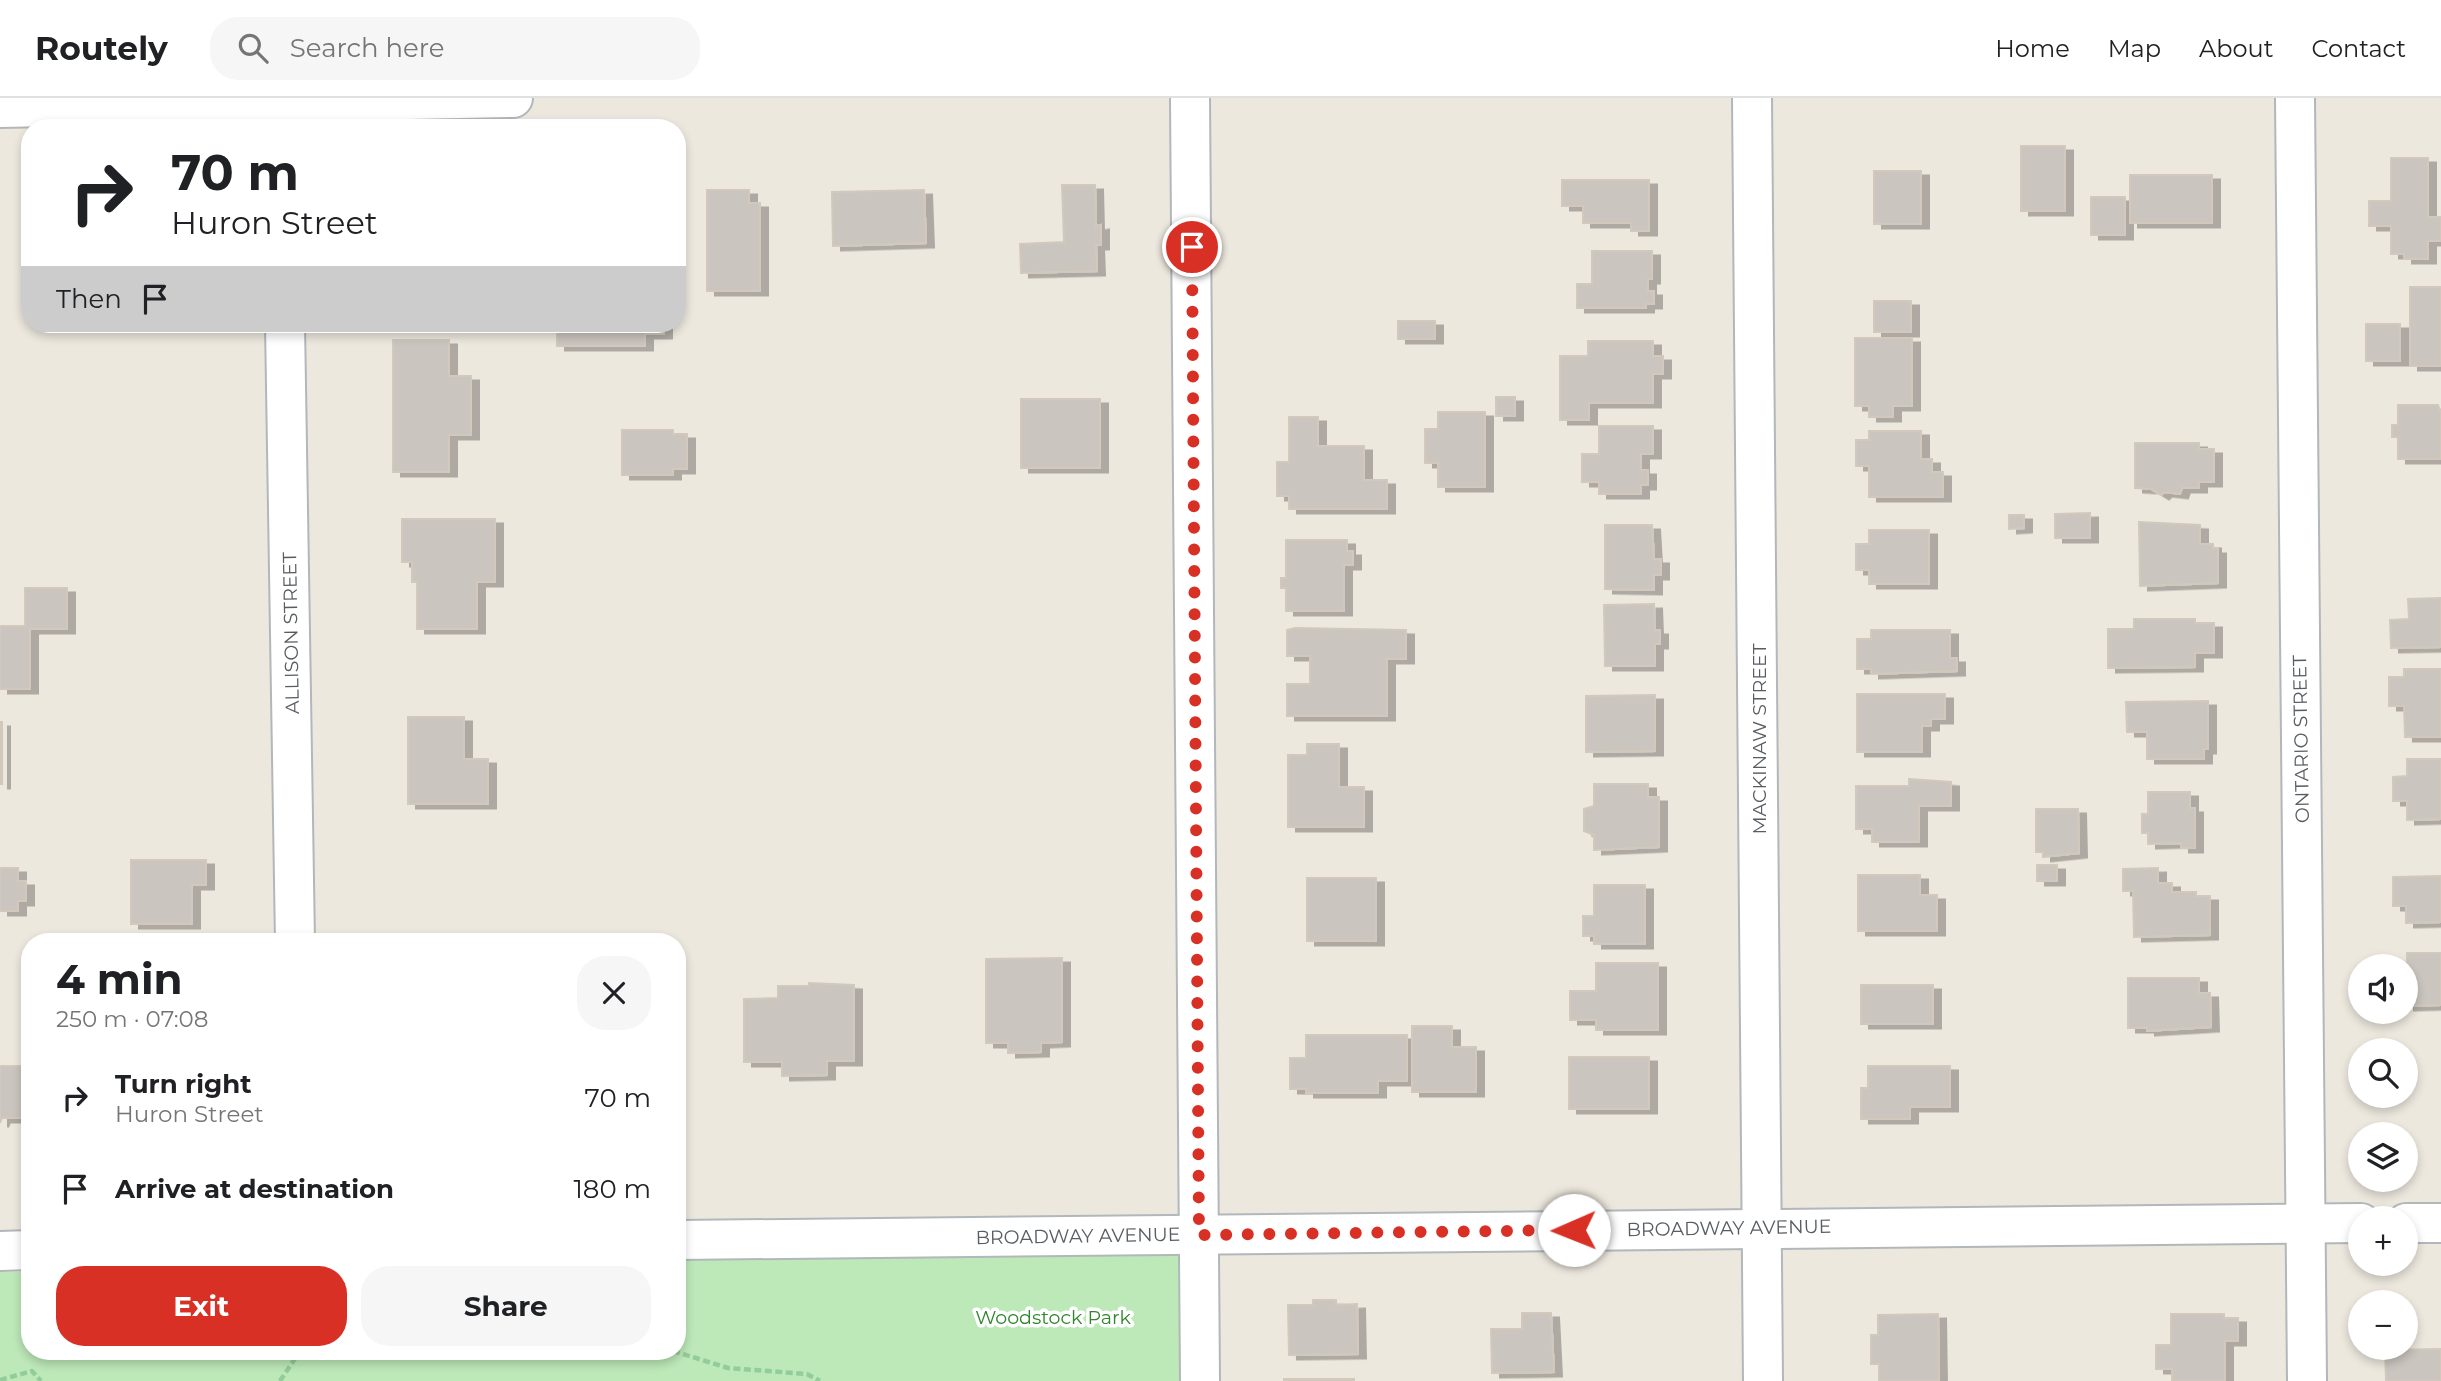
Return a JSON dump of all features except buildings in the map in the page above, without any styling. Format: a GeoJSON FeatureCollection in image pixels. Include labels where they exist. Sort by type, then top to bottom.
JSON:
{"type":"FeatureCollection","features":[{"type":"Feature","properties":{"kind":"street"},"geometry":{"type":"LineString","coordinates":[[0,108],[281,109],[513,98]]}},
{"type":"Feature","properties":{"kind":"street"},"geometry":{"type":"LineString","coordinates":[[1190,98],[1200,1381]]}},
{"type":"Feature","properties":{"kind":"street","name":"MACKINAW STREET"},"geometry":{"type":"LineString","coordinates":[[1752,98],[1763,1381]]}},
{"type":"Feature","properties":{"kind":"street","name":"ONTARIO STREET"},"geometry":{"type":"LineString","coordinates":[[2295,98],[2307,1381]]}},
{"type":"Feature","properties":{"kind":"street","name":"ALLISON STREET"},"geometry":{"type":"LineString","coordinates":[[285,333],[295,933]]}},
{"type":"Feature","properties":{"kind":"street","name":"BROADWAY AVENUE"},"geometry":{"type":"LineString","coordinates":[[686,1240],[1761,1227],[2348,1223]]}},
{"type":"Feature","properties":{"kind":"street"},"geometry":{"type":"LineString","coordinates":[[2418,1223],[2441,1223]]}},
{"type":"Feature","properties":{"kind":"street"},"geometry":{"type":"LineString","coordinates":[[0,1251],[21,1250]]}},
{"type":"Feature","properties":{"kind":"path"},"geometry":{"type":"LineString","coordinates":[[686,1355],[728,1367],[807,1374],[820,1381]]}},
{"type":"Feature","properties":{"kind":"path"},"geometry":{"type":"LineString","coordinates":[[280,1381],[294,1360]]}},
{"type":"Feature","properties":{"kind":"path"},"geometry":{"type":"LineString","coordinates":[[0,1380],[32,1371],[41,1381]]}},
{"type":"Feature","properties":{"kind":"green space","name":"Woodstock Park"},"geometry":{"type":"Polygon","coordinates":[[[1180,1251],[1181,1381],[0,1381],[0,1272],[21,1272],[21,1360],[686,1360],[686,1260],[1180,1251]]]}},
{"type":"Feature","properties":{"kind":"route"},"geometry":{"type":"LineString","coordinates":[[1192,247],[1199,1235],[1574,1230]]}}]}
